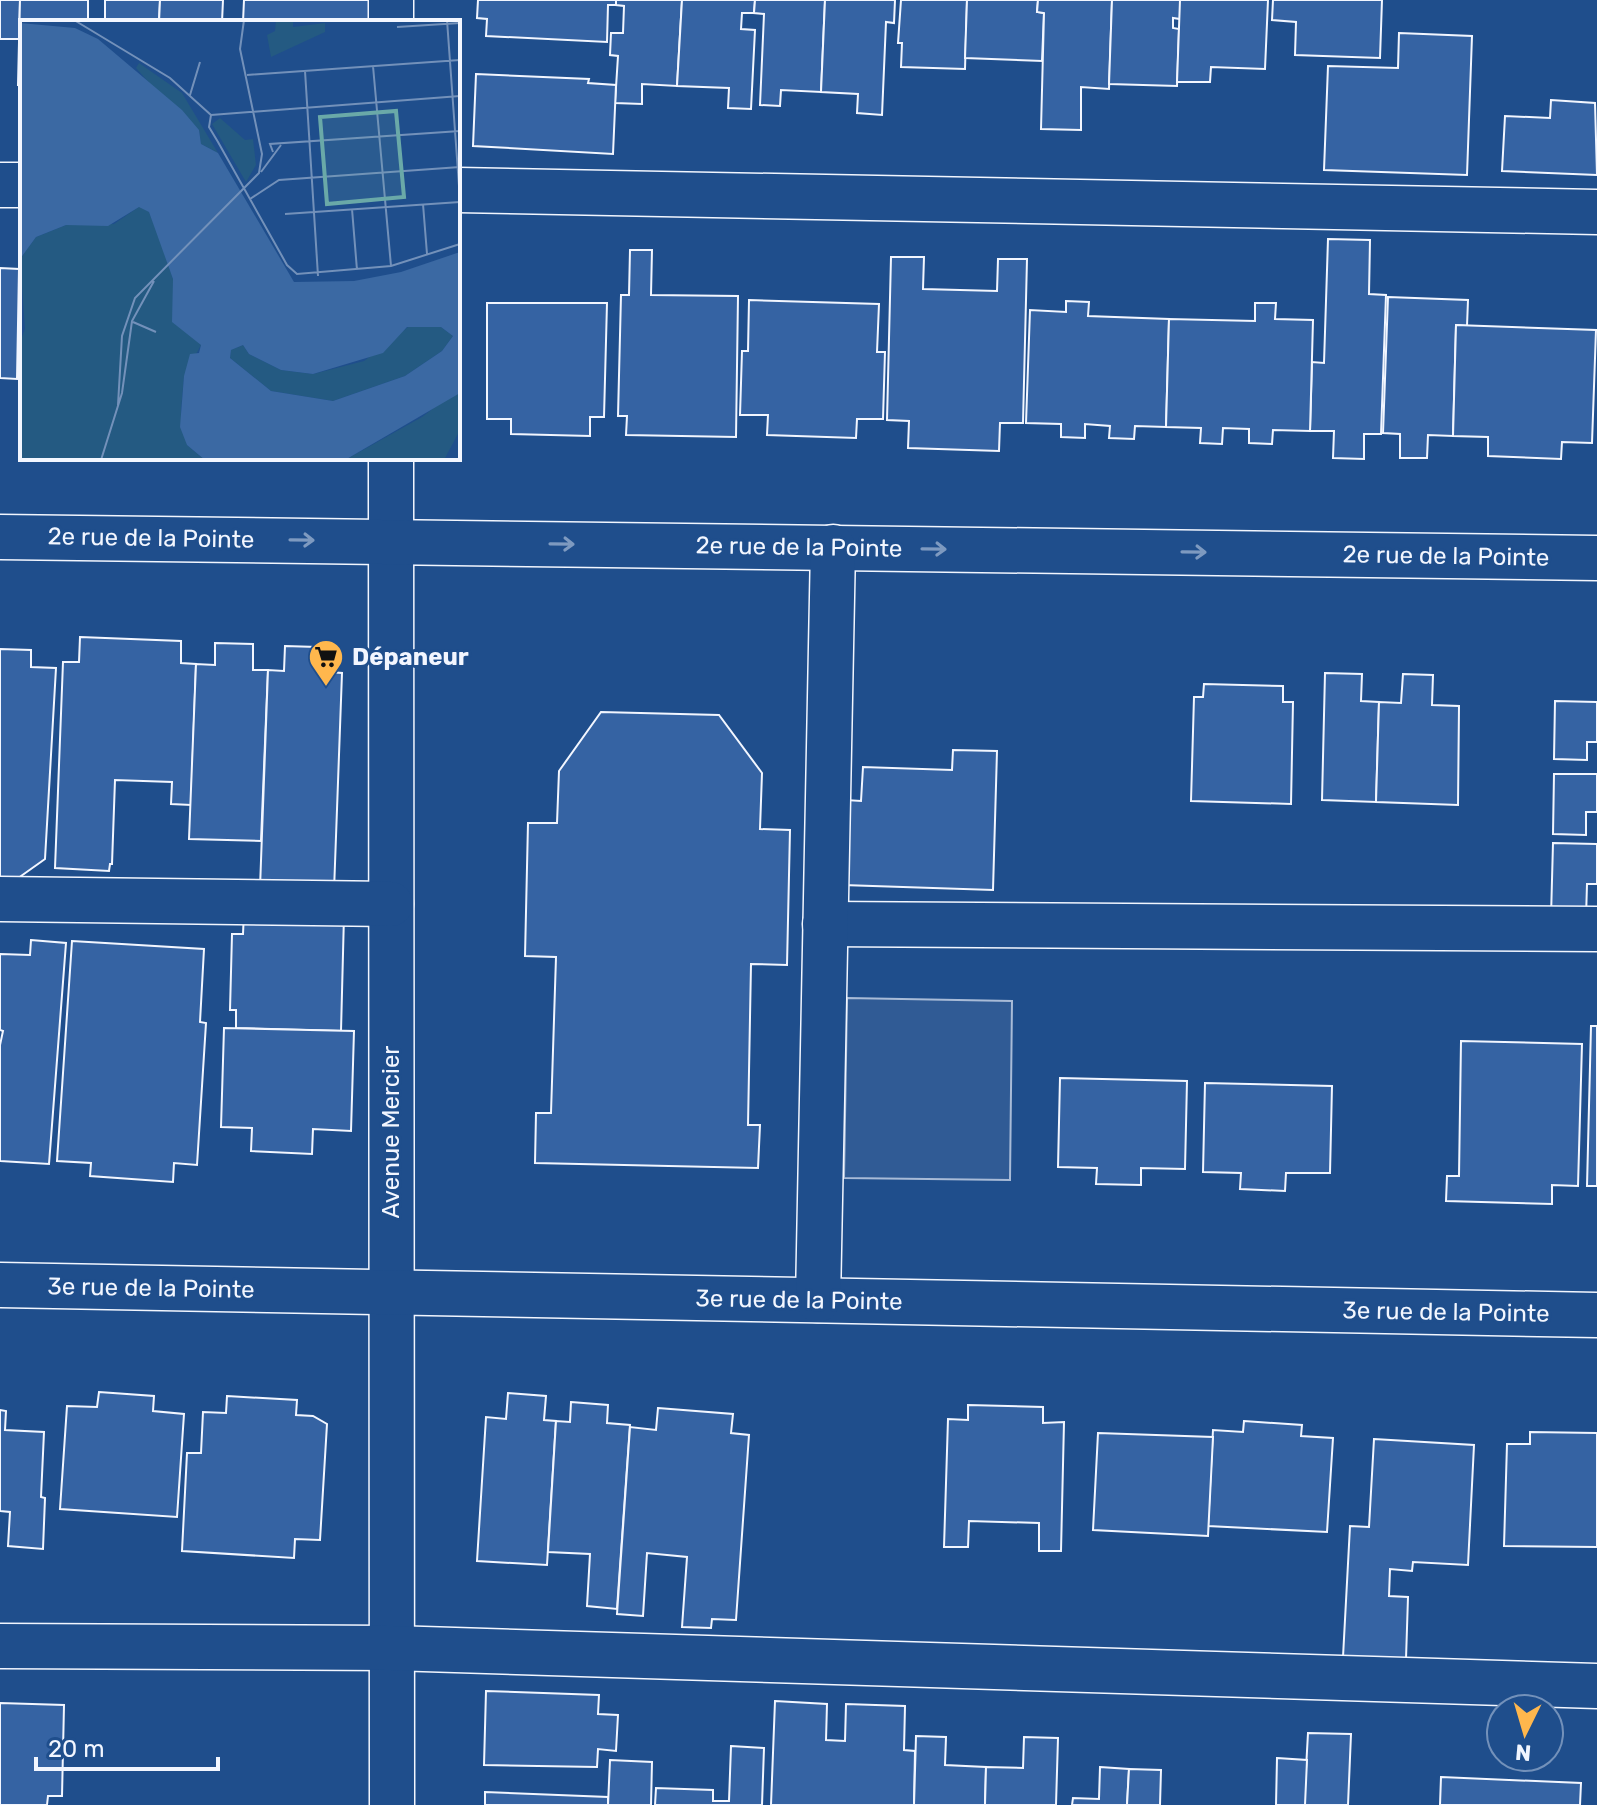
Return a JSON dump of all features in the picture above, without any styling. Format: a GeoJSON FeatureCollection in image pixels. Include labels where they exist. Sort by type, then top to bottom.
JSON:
{"type":"FeatureCollection","features":[{"type":"Feature","properties":{"kind":"street"},"geometry":{"type":"LineString","coordinates":[[460,190],[1597,212]]}},
{"type":"Feature","properties":{"kind":"street","name":"Avenue Mercier"},"geometry":{"type":"LineString","coordinates":[[391,460],[392,1805]]}},
{"type":"Feature","properties":{"kind":"street","name":"2e rue de la Pointe"},"geometry":{"type":"LineString","coordinates":[[0,537],[1597,558]]}},
{"type":"Feature","properties":{"kind":"street"},"geometry":{"type":"LineString","coordinates":[[818,1300],[833,547]]}},
{"type":"Feature","properties":{"kind":"street"},"geometry":{"type":"LineString","coordinates":[[0,899],[391,904]]}},
{"type":"Feature","properties":{"kind":"street"},"geometry":{"type":"LineString","coordinates":[[825,924],[1597,929]]}},
{"type":"Feature","properties":{"kind":"street","name":"3e rue de la Pointe"},"geometry":{"type":"LineString","coordinates":[[0,1285],[1597,1315]]}},
{"type":"Feature","properties":{"kind":"street"},"geometry":{"type":"LineString","coordinates":[[0,1646],[392,1648],[1597,1686]]}},
{"type":"Feature","properties":{"kind":"shaded area"},"geometry":{"type":"Polygon","coordinates":[[[847,998],[1012,1001],[1010,1180],[844,1178],[847,998]]]}},
{"type":"Feature","properties":{"kind":"building"},"geometry":{"type":"Polygon","coordinates":[[[0,0],[20,0],[19,39],[0,39],[0,0]]]}},
{"type":"Feature","properties":{"kind":"building"},"geometry":{"type":"Polygon","coordinates":[[[20,0],[88,0],[88,20],[20,20],[18,85],[20,0]]]}},
{"type":"Feature","properties":{"kind":"building"},"geometry":{"type":"Polygon","coordinates":[[[105,0],[160,0],[159,20],[105,20],[105,0]]]}},
{"type":"Feature","properties":{"kind":"building"},"geometry":{"type":"Polygon","coordinates":[[[160,0],[223,0],[222,20],[159,20],[160,0]]]}},
{"type":"Feature","properties":{"kind":"building"},"geometry":{"type":"Polygon","coordinates":[[[244,0],[373,0],[372,20],[243,20],[244,0]]]}},
{"type":"Feature","properties":{"kind":"building"},"geometry":{"type":"Polygon","coordinates":[[[478,0],[616,0],[616,5],[608,5],[607,42],[486,36],[487,19],[477,18],[478,0]]]}},
{"type":"Feature","properties":{"kind":"building"},"geometry":{"type":"Polygon","coordinates":[[[616,0],[682,0],[677,86],[642,84],[642,104],[615,103],[618,56],[610,55],[611,33],[623,33],[624,6],[616,5],[616,0]]]}},
{"type":"Feature","properties":{"kind":"building"},"geometry":{"type":"Polygon","coordinates":[[[682,0],[755,0],[754,13],[742,13],[741,29],[755,30],[751,109],[728,108],[729,88],[677,86],[682,0]]]}},
{"type":"Feature","properties":{"kind":"building"},"geometry":{"type":"Polygon","coordinates":[[[755,0],[825,0],[821,92],[781,90],[780,106],[760,105],[764,14],[754,13],[755,0]]]}},
{"type":"Feature","properties":{"kind":"building"},"geometry":{"type":"Polygon","coordinates":[[[825,0],[895,0],[894,23],[886,22],[882,115],[857,113],[858,94],[821,92],[825,0]]]}},
{"type":"Feature","properties":{"kind":"building"},"geometry":{"type":"Polygon","coordinates":[[[901,0],[967,0],[965,69],[901,67],[902,43],[898,43],[901,0]]]}},
{"type":"Feature","properties":{"kind":"building"},"geometry":{"type":"Polygon","coordinates":[[[967,0],[1038,0],[1037,12],[1044,13],[1042,61],[965,58],[967,0]]]}},
{"type":"Feature","properties":{"kind":"building"},"geometry":{"type":"Polygon","coordinates":[[[1038,0],[1112,0],[1109,89],[1081,87],[1081,130],[1041,129],[1044,13],[1037,12],[1038,0]]]}},
{"type":"Feature","properties":{"kind":"building"},"geometry":{"type":"Polygon","coordinates":[[[1112,0],[1180,0],[1180,19],[1173,18],[1173,28],[1179,29],[1177,86],[1109,84],[1112,0]]]}},
{"type":"Feature","properties":{"kind":"building"},"geometry":{"type":"Polygon","coordinates":[[[1180,0],[1268,0],[1265,69],[1211,67],[1210,82],[1177,82],[1180,0]]]}},
{"type":"Feature","properties":{"kind":"building"},"geometry":{"type":"Polygon","coordinates":[[[1273,0],[1382,0],[1380,58],[1295,55],[1296,22],[1272,20],[1273,0]]]}},
{"type":"Feature","properties":{"kind":"building"},"geometry":{"type":"Polygon","coordinates":[[[1399,33],[1472,36],[1467,175],[1324,170],[1328,66],[1398,68],[1399,33]]]}},
{"type":"Feature","properties":{"kind":"building"},"geometry":{"type":"Polygon","coordinates":[[[476,74],[589,79],[588,83],[616,85],[613,154],[473,146],[476,74]]]}},
{"type":"Feature","properties":{"kind":"building"},"geometry":{"type":"Polygon","coordinates":[[[1551,100],[1595,103],[1597,175],[1502,171],[1505,116],[1550,118],[1551,100]]]}},
{"type":"Feature","properties":{"kind":"building"},"geometry":{"type":"Polygon","coordinates":[[[1328,239],[1370,240],[1369,294],[1386,295],[1381,434],[1364,434],[1364,459],[1333,458],[1334,431],[1310,431],[1312,362],[1324,363],[1328,239]]]}},
{"type":"Feature","properties":{"kind":"building"},"geometry":{"type":"Polygon","coordinates":[[[630,250],[652,250],[651,295],[738,296],[736,437],[626,435],[627,416],[618,416],[621,295],[629,295],[630,250]]]}},
{"type":"Feature","properties":{"kind":"building"},"geometry":{"type":"Polygon","coordinates":[[[891,257],[924,257],[923,289],[997,291],[998,259],[1027,259],[1023,423],[1000,423],[999,451],[908,448],[909,421],[887,420],[891,257]]]}},
{"type":"Feature","properties":{"kind":"building"},"geometry":{"type":"Polygon","coordinates":[[[0,268],[19,269],[17,379],[0,378],[0,268]]]}},
{"type":"Feature","properties":{"kind":"building"},"geometry":{"type":"Polygon","coordinates":[[[1388,297],[1468,300],[1467,326],[1456,325],[1453,436],[1428,435],[1427,458],[1400,458],[1400,434],[1383,433],[1388,297]]]}},
{"type":"Feature","properties":{"kind":"building"},"geometry":{"type":"Polygon","coordinates":[[[749,300],[879,304],[877,352],[885,352],[883,419],[857,419],[856,438],[767,435],[768,415],[740,415],[742,351],[748,351],[749,300]]]}},
{"type":"Feature","properties":{"kind":"building"},"geometry":{"type":"Polygon","coordinates":[[[1066,301],[1089,302],[1088,316],[1169,319],[1166,427],[1135,426],[1134,439],[1109,438],[1110,426],[1085,424],[1085,438],[1061,437],[1061,424],[1026,423],[1030,310],[1066,312],[1066,301]]]}},
{"type":"Feature","properties":{"kind":"building"},"geometry":{"type":"Polygon","coordinates":[[[487,303],[607,303],[604,417],[590,417],[590,436],[511,434],[511,419],[487,419],[487,303]]]}},
{"type":"Feature","properties":{"kind":"building"},"geometry":{"type":"Polygon","coordinates":[[[1255,303],[1276,303],[1275,319],[1313,320],[1310,431],[1273,430],[1272,444],[1249,443],[1249,429],[1223,428],[1222,444],[1200,443],[1201,428],[1166,427],[1169,319],[1255,321],[1255,303]]]}},
{"type":"Feature","properties":{"kind":"building"},"geometry":{"type":"Polygon","coordinates":[[[20,314],[20,377],[18,377],[20,314]]]}},
{"type":"Feature","properties":{"kind":"building"},"geometry":{"type":"Polygon","coordinates":[[[1456,325],[1596,330],[1592,443],[1562,442],[1561,459],[1488,456],[1488,437],[1453,436],[1456,325]]]}},
{"type":"Feature","properties":{"kind":"building"},"geometry":{"type":"Polygon","coordinates":[[[80,637],[181,641],[181,663],[196,664],[191,805],[171,804],[172,782],[115,780],[112,864],[109,871],[55,868],[63,662],[79,662],[80,637]]]}},
{"type":"Feature","properties":{"kind":"building"},"geometry":{"type":"Polygon","coordinates":[[[215,643],[253,644],[253,670],[268,670],[261,841],[189,839],[196,664],[215,665],[215,643]]]}},
{"type":"Feature","properties":{"kind":"building"},"geometry":{"type":"Polygon","coordinates":[[[285,646],[317,647],[316,671],[342,673],[334,891],[260,888],[268,670],[284,671],[285,646]]]}},
{"type":"Feature","properties":{"kind":"building"},"geometry":{"type":"Polygon","coordinates":[[[0,649],[31,650],[31,667],[56,668],[45,859],[14,881],[0,880],[0,649]]]}},
{"type":"Feature","properties":{"kind":"building"},"geometry":{"type":"Polygon","coordinates":[[[1325,673],[1362,674],[1361,701],[1379,702],[1376,802],[1322,800],[1325,673]]]}},
{"type":"Feature","properties":{"kind":"building"},"geometry":{"type":"Polygon","coordinates":[[[1403,674],[1433,675],[1432,705],[1459,706],[1458,805],[1376,802],[1379,702],[1401,703],[1403,674]]]}},
{"type":"Feature","properties":{"kind":"building"},"geometry":{"type":"Polygon","coordinates":[[[1204,684],[1283,686],[1283,702],[1293,702],[1291,804],[1191,801],[1194,697],[1203,697],[1204,684]]]}},
{"type":"Feature","properties":{"kind":"building"},"geometry":{"type":"Polygon","coordinates":[[[1555,701],[1597,702],[1597,742],[1587,742],[1587,760],[1554,759],[1555,701]]]}},
{"type":"Feature","properties":{"kind":"building"},"geometry":{"type":"Polygon","coordinates":[[[601,712],[719,715],[762,773],[760,829],[790,830],[787,965],[751,964],[748,1125],[760,1125],[758,1168],[535,1163],[536,1113],[551,1113],[556,957],[525,956],[528,823],[557,823],[559,771],[601,712]]]}},
{"type":"Feature","properties":{"kind":"building"},"geometry":{"type":"Polygon","coordinates":[[[953,750],[997,751],[993,890],[843,885],[846,800],[861,801],[863,767],[952,770],[953,750]]]}},
{"type":"Feature","properties":{"kind":"building"},"geometry":{"type":"Polygon","coordinates":[[[1554,774],[1597,774],[1597,812],[1586,812],[1586,835],[1553,834],[1554,774]]]}},
{"type":"Feature","properties":{"kind":"building"},"geometry":{"type":"Polygon","coordinates":[[[1553,843],[1597,844],[1597,884],[1587,884],[1586,918],[1551,917],[1553,843]]]}},
{"type":"Feature","properties":{"kind":"building"},"geometry":{"type":"Polygon","coordinates":[[[244,912],[344,915],[341,1031],[236,1028],[236,1010],[230,1010],[232,934],[243,934],[244,912]]]}},
{"type":"Feature","properties":{"kind":"building"},"geometry":{"type":"Polygon","coordinates":[[[31,940],[66,943],[49,1164],[0,1161],[0,1045],[3,1031],[0,1030],[0,954],[30,955],[31,940]]]}},
{"type":"Feature","properties":{"kind":"building"},"geometry":{"type":"Polygon","coordinates":[[[72,941],[204,949],[200,1022],[206,1023],[197,1165],[174,1163],[173,1182],[90,1176],[91,1163],[57,1161],[72,941]]]}},
{"type":"Feature","properties":{"kind":"building"},"geometry":{"type":"Polygon","coordinates":[[[1591,1026],[1597,1026],[1597,1186],[1587,1186],[1591,1026]]]}},
{"type":"Feature","properties":{"kind":"building"},"geometry":{"type":"Polygon","coordinates":[[[224,1028],[354,1031],[351,1131],[313,1129],[312,1154],[251,1151],[252,1128],[221,1127],[224,1028]]]}},
{"type":"Feature","properties":{"kind":"building"},"geometry":{"type":"Polygon","coordinates":[[[1461,1041],[1582,1044],[1578,1186],[1552,1185],[1552,1204],[1446,1201],[1447,1176],[1459,1176],[1461,1041]]]}},
{"type":"Feature","properties":{"kind":"building"},"geometry":{"type":"Polygon","coordinates":[[[1060,1078],[1187,1081],[1185,1169],[1141,1168],[1141,1185],[1096,1184],[1097,1168],[1058,1167],[1060,1078]]]}},
{"type":"Feature","properties":{"kind":"building"},"geometry":{"type":"Polygon","coordinates":[[[1205,1083],[1332,1086],[1330,1173],[1286,1173],[1285,1191],[1240,1189],[1241,1173],[1203,1172],[1205,1083]]]}},
{"type":"Feature","properties":{"kind":"building"},"geometry":{"type":"Polygon","coordinates":[[[99,1392],[154,1396],[153,1411],[184,1414],[177,1517],[60,1509],[67,1406],[97,1407],[99,1392]]]}},
{"type":"Feature","properties":{"kind":"building"},"geometry":{"type":"Polygon","coordinates":[[[508,1393],[546,1396],[544,1420],[556,1421],[547,1565],[477,1561],[486,1417],[506,1419],[508,1393]]]}},
{"type":"Feature","properties":{"kind":"building"},"geometry":{"type":"Polygon","coordinates":[[[227,1396],[297,1400],[296,1415],[313,1416],[327,1424],[320,1540],[295,1539],[294,1558],[182,1551],[187,1453],[201,1453],[203,1412],[226,1413],[227,1396]]]}},
{"type":"Feature","properties":{"kind":"building"},"geometry":{"type":"Polygon","coordinates":[[[571,1402],[608,1405],[607,1423],[630,1425],[617,1609],[587,1606],[590,1554],[548,1552],[556,1421],[570,1422],[571,1402]]]}},
{"type":"Feature","properties":{"kind":"building"},"geometry":{"type":"Polygon","coordinates":[[[968,1405],[1043,1407],[1043,1423],[1064,1422],[1061,1551],[1039,1551],[1039,1523],[969,1521],[968,1547],[944,1547],[948,1419],[968,1420],[968,1405]]]}},
{"type":"Feature","properties":{"kind":"building"},"geometry":{"type":"Polygon","coordinates":[[[658,1408],[733,1414],[731,1433],[749,1435],[736,1620],[712,1619],[711,1628],[682,1627],[687,1557],[647,1553],[643,1616],[617,1614],[630,1427],[656,1430],[658,1408]]]}},
{"type":"Feature","properties":{"kind":"building"},"geometry":{"type":"Polygon","coordinates":[[[0,1410],[6,1411],[5,1430],[44,1432],[41,1497],[45,1498],[43,1549],[8,1546],[10,1512],[0,1511],[0,1410]]]}},
{"type":"Feature","properties":{"kind":"building"},"geometry":{"type":"Polygon","coordinates":[[[1244,1421],[1302,1425],[1301,1436],[1333,1438],[1327,1532],[1208,1526],[1213,1430],[1243,1432],[1244,1421]]]}},
{"type":"Feature","properties":{"kind":"building"},"geometry":{"type":"Polygon","coordinates":[[[1530,1432],[1597,1433],[1597,1547],[1504,1546],[1507,1444],[1530,1444],[1530,1432]]]}},
{"type":"Feature","properties":{"kind":"building"},"geometry":{"type":"Polygon","coordinates":[[[1098,1433],[1213,1437],[1208,1536],[1093,1530],[1098,1433]]]}},
{"type":"Feature","properties":{"kind":"building"},"geometry":{"type":"Polygon","coordinates":[[[1374,1439],[1474,1445],[1468,1565],[1413,1562],[1412,1571],[1390,1569],[1389,1596],[1408,1597],[1406,1659],[1343,1657],[1350,1526],[1369,1527],[1374,1439]]]}},
{"type":"Feature","properties":{"kind":"building"},"geometry":{"type":"Polygon","coordinates":[[[486,1691],[599,1695],[598,1714],[618,1715],[616,1751],[598,1749],[597,1767],[484,1765],[486,1691]]]}},
{"type":"Feature","properties":{"kind":"building"},"geometry":{"type":"Polygon","coordinates":[[[775,1701],[827,1704],[826,1740],[845,1741],[846,1704],[905,1706],[904,1750],[915,1751],[914,1805],[771,1805],[775,1701]]]}},
{"type":"Feature","properties":{"kind":"building"},"geometry":{"type":"Polygon","coordinates":[[[0,1703],[64,1705],[62,1796],[48,1796],[47,1805],[0,1805],[0,1703]]]}},
{"type":"Feature","properties":{"kind":"building"},"geometry":{"type":"Polygon","coordinates":[[[1308,1733],[1351,1734],[1348,1805],[1304,1805],[1308,1733]]]}},
{"type":"Feature","properties":{"kind":"building"},"geometry":{"type":"Polygon","coordinates":[[[916,1736],[946,1737],[945,1765],[986,1767],[985,1805],[914,1805],[916,1736]]]}},
{"type":"Feature","properties":{"kind":"building"},"geometry":{"type":"Polygon","coordinates":[[[1024,1737],[1058,1738],[1056,1805],[985,1805],[986,1767],[1023,1768],[1024,1737]]]}},
{"type":"Feature","properties":{"kind":"building"},"geometry":{"type":"Polygon","coordinates":[[[731,1746],[764,1748],[762,1805],[655,1805],[656,1788],[713,1790],[713,1801],[729,1801],[731,1746]]]}},
{"type":"Feature","properties":{"kind":"building"},"geometry":{"type":"Polygon","coordinates":[[[1277,1758],[1307,1760],[1305,1805],[1276,1805],[1277,1758]]]}},
{"type":"Feature","properties":{"kind":"building"},"geometry":{"type":"Polygon","coordinates":[[[610,1760],[652,1762],[651,1805],[608,1805],[610,1760]]]}},
{"type":"Feature","properties":{"kind":"building"},"geometry":{"type":"Polygon","coordinates":[[[1100,1767],[1129,1769],[1127,1805],[1072,1805],[1073,1798],[1099,1799],[1100,1767]]]}},
{"type":"Feature","properties":{"kind":"building"},"geometry":{"type":"Polygon","coordinates":[[[1129,1769],[1161,1770],[1160,1805],[1127,1805],[1129,1769]]]}},
{"type":"Feature","properties":{"kind":"building"},"geometry":{"type":"Polygon","coordinates":[[[1441,1777],[1581,1783],[1580,1805],[1440,1805],[1441,1777]]]}},
{"type":"Feature","properties":{"kind":"building"},"geometry":{"type":"Polygon","coordinates":[[[485,1792],[608,1797],[608,1805],[485,1805],[485,1792]]]}},
{"type":"Feature","properties":{"kind":"place","name":"Dépaneur"},"geometry":{"type":"Point","coordinates":[326,688]}}]}
